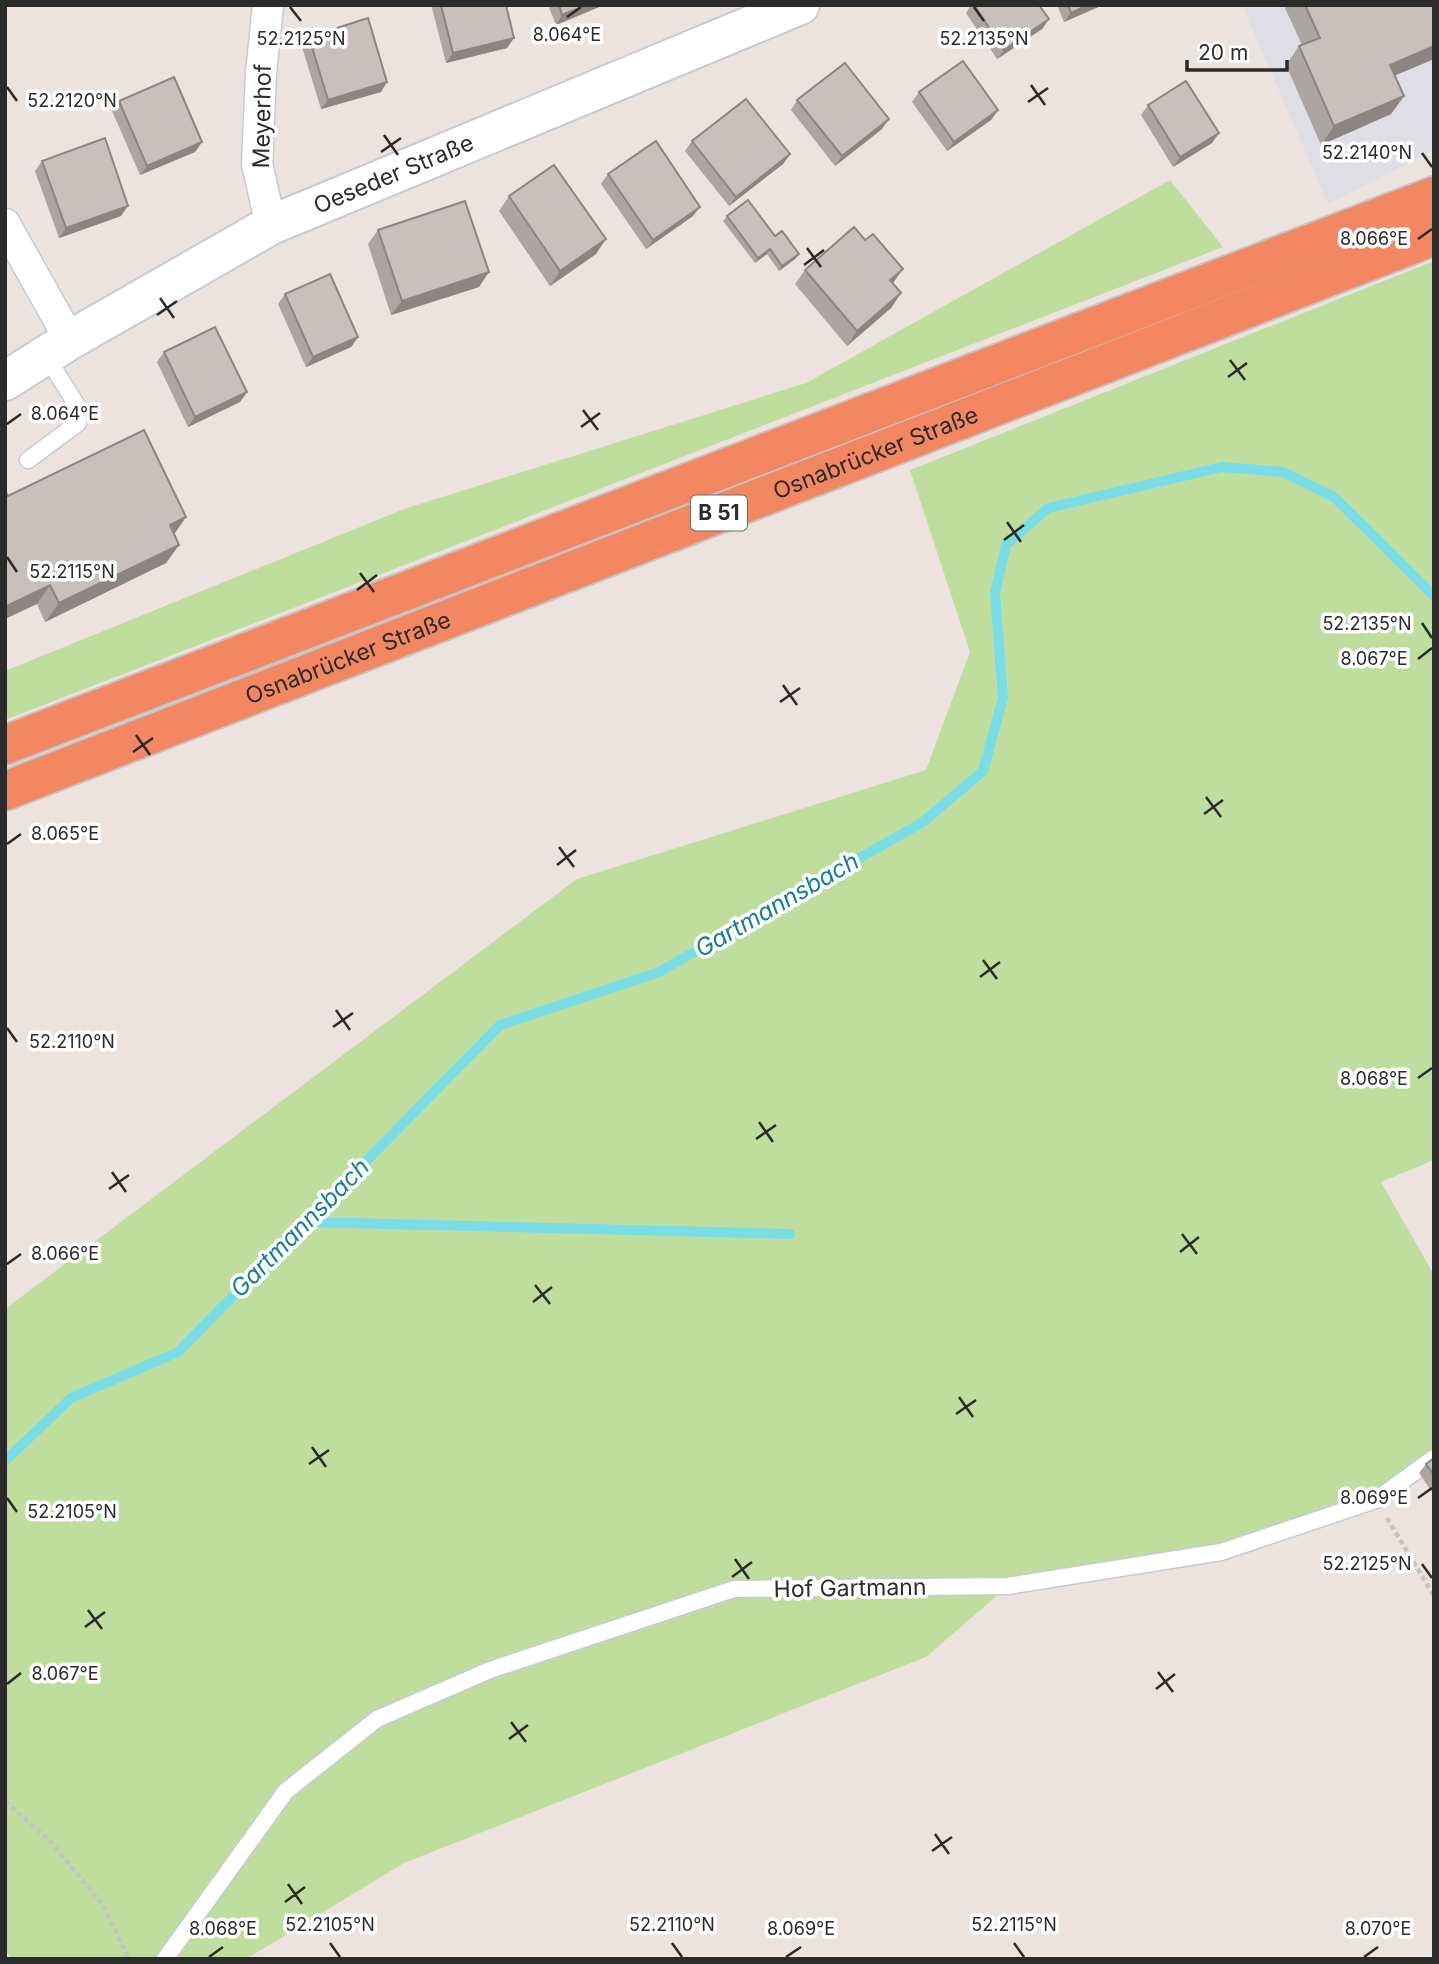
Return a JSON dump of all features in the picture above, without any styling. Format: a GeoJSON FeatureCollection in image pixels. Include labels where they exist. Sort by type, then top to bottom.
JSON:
{"type":"FeatureCollection","features":[{"type":"Feature","properties":{"kind":"highway","name":"Osnabrücker Straße"},"geometry":{"type":"LineString","coordinates":[[5,745],[1434,196]]}},
{"type":"Feature","properties":{"kind":"highway","name":"Osnabrücker Straße"},"geometry":{"type":"LineString","coordinates":[[5,791],[1434,236]]}},
{"type":"Feature","properties":{"kind":"street","name":"Meyerhof"},"geometry":{"type":"LineString","coordinates":[[268,5],[261,74],[257,164],[271,225]]}},
{"type":"Feature","properties":{"kind":"street","name":"Oeseder Straße"},"geometry":{"type":"LineString","coordinates":[[5,382],[58,348],[271,225],[800,5]]}},
{"type":"Feature","properties":{"kind":"street"},"geometry":{"type":"LineString","coordinates":[[5,224],[58,348]]}},
{"type":"Feature","properties":{"kind":"lane"},"geometry":{"type":"LineString","coordinates":[[28,460],[78,423],[78,407],[58,348]]}},
{"type":"Feature","properties":{"kind":"lane","name":"Hof Gartmann"},"geometry":{"type":"LineString","coordinates":[[165,1959],[286,1791],[377,1719],[490,1671],[734,1589],[1008,1586],[1221,1552],[1376,1500],[1434,1458]]}},
{"type":"Feature","properties":{"kind":"path"},"geometry":{"type":"LineString","coordinates":[[1376,1500],[1434,1596]]}},
{"type":"Feature","properties":{"kind":"path"},"geometry":{"type":"LineString","coordinates":[[5,1801],[51,1842],[103,1905],[129,1959]]}},
{"type":"Feature","properties":{"kind":"shaded area"},"geometry":{"type":"Polygon","coordinates":[[[1242,5],[1434,5],[1434,150],[1328,204],[1242,5]]]}},
{"type":"Feature","properties":{"kind":"green space"},"geometry":{"type":"Polygon","coordinates":[[[1170,180],[1223,247],[5,720],[5,671],[404,509],[806,383],[1170,180]]]}},
{"type":"Feature","properties":{"kind":"green space"},"geometry":{"type":"Polygon","coordinates":[[[1434,261],[1434,1160],[1381,1182],[1434,1275],[1434,1458],[1376,1500],[1221,1552],[1008,1586],[926,1657],[404,1863],[246,1959],[11,1959],[5,1949],[5,1309],[577,879],[926,770],[970,652],[910,470],[1434,261]]]}},
{"type":"Feature","properties":{"kind":"building"},"geometry":{"type":"Polygon","coordinates":[[[441,5],[506,5],[514,38],[453,53],[441,5]]]}},
{"type":"Feature","properties":{"kind":"building"},"geometry":{"type":"Polygon","coordinates":[[[559,5],[587,5],[562,15],[559,5]]]}},
{"type":"Feature","properties":{"kind":"building"},"geometry":{"type":"Polygon","coordinates":[[[974,5],[1039,5],[1049,19],[1004,50],[974,5]]]}},
{"type":"Feature","properties":{"kind":"building"},"geometry":{"type":"Polygon","coordinates":[[[1068,5],[1088,5],[1071,13],[1068,5]]]}},
{"type":"Feature","properties":{"kind":"building"},"geometry":{"type":"Polygon","coordinates":[[[1305,5],[1434,5],[1434,46],[1390,65],[1404,96],[1334,126],[1299,46],[1320,38],[1305,5]]]}},
{"type":"Feature","properties":{"kind":"building"},"geometry":{"type":"Polygon","coordinates":[[[368,18],[387,82],[328,100],[309,37],[368,18]]]}},
{"type":"Feature","properties":{"kind":"building"},"geometry":{"type":"Polygon","coordinates":[[[963,61],[998,110],[954,142],[919,92],[963,61]]]}},
{"type":"Feature","properties":{"kind":"building"},"geometry":{"type":"Polygon","coordinates":[[[845,63],[889,119],[842,156],[797,100],[845,63]]]}},
{"type":"Feature","properties":{"kind":"building"},"geometry":{"type":"Polygon","coordinates":[[[174,77],[202,142],[147,166],[119,101],[174,77]]]}},
{"type":"Feature","properties":{"kind":"building"},"geometry":{"type":"Polygon","coordinates":[[[1186,81],[1219,133],[1180,157],[1148,105],[1186,81]]]}},
{"type":"Feature","properties":{"kind":"building"},"geometry":{"type":"Polygon","coordinates":[[[746,99],[790,154],[736,197],[692,141],[746,99]]]}},
{"type":"Feature","properties":{"kind":"building"},"geometry":{"type":"Polygon","coordinates":[[[105,138],[128,206],[66,228],[42,161],[105,138]]]}},
{"type":"Feature","properties":{"kind":"building"},"geometry":{"type":"Polygon","coordinates":[[[656,141],[700,207],[653,240],[608,174],[656,141]]]}},
{"type":"Feature","properties":{"kind":"building"},"geometry":{"type":"Polygon","coordinates":[[[554,165],[606,239],[560,271],[509,196],[554,165]]]}},
{"type":"Feature","properties":{"kind":"building"},"geometry":{"type":"Polygon","coordinates":[[[748,200],[775,236],[782,231],[799,254],[782,266],[770,249],[758,258],[727,216],[748,200]]]}},
{"type":"Feature","properties":{"kind":"building"},"geometry":{"type":"Polygon","coordinates":[[[465,201],[489,272],[402,301],[378,230],[465,201]]]}},
{"type":"Feature","properties":{"kind":"building"},"geometry":{"type":"Polygon","coordinates":[[[854,227],[865,240],[873,234],[903,269],[890,280],[901,293],[857,331],[805,270],[854,227]]]}},
{"type":"Feature","properties":{"kind":"building"},"geometry":{"type":"Polygon","coordinates":[[[330,274],[358,337],[313,357],[285,294],[330,274]]]}},
{"type":"Feature","properties":{"kind":"building"},"geometry":{"type":"Polygon","coordinates":[[[215,327],[247,392],[195,417],[164,352],[215,327]]]}},
{"type":"Feature","properties":{"kind":"building"},"geometry":{"type":"Polygon","coordinates":[[[144,430],[186,517],[170,525],[179,545],[59,603],[50,585],[5,607],[5,491],[8,496],[144,430]]]}},
{"type":"Feature","properties":{"kind":"building"},"geometry":{"type":"Polygon","coordinates":[[[1434,1458],[1434,1475],[1426,1464],[1434,1458]]]}},
{"type":"Feature","properties":{"kind":"waterway","name":"Gartmannsbach"},"geometry":{"type":"LineString","coordinates":[[5,1461],[71,1398],[178,1352],[500,1025],[659,972],[923,822],[983,771],[1003,698],[995,593],[1006,545],[1048,508],[1222,467],[1283,472],[1334,497],[1434,596]]}},
{"type":"Feature","properties":{"kind":"waterway"},"geometry":{"type":"LineString","coordinates":[[306,1222],[790,1234]]}}]}
